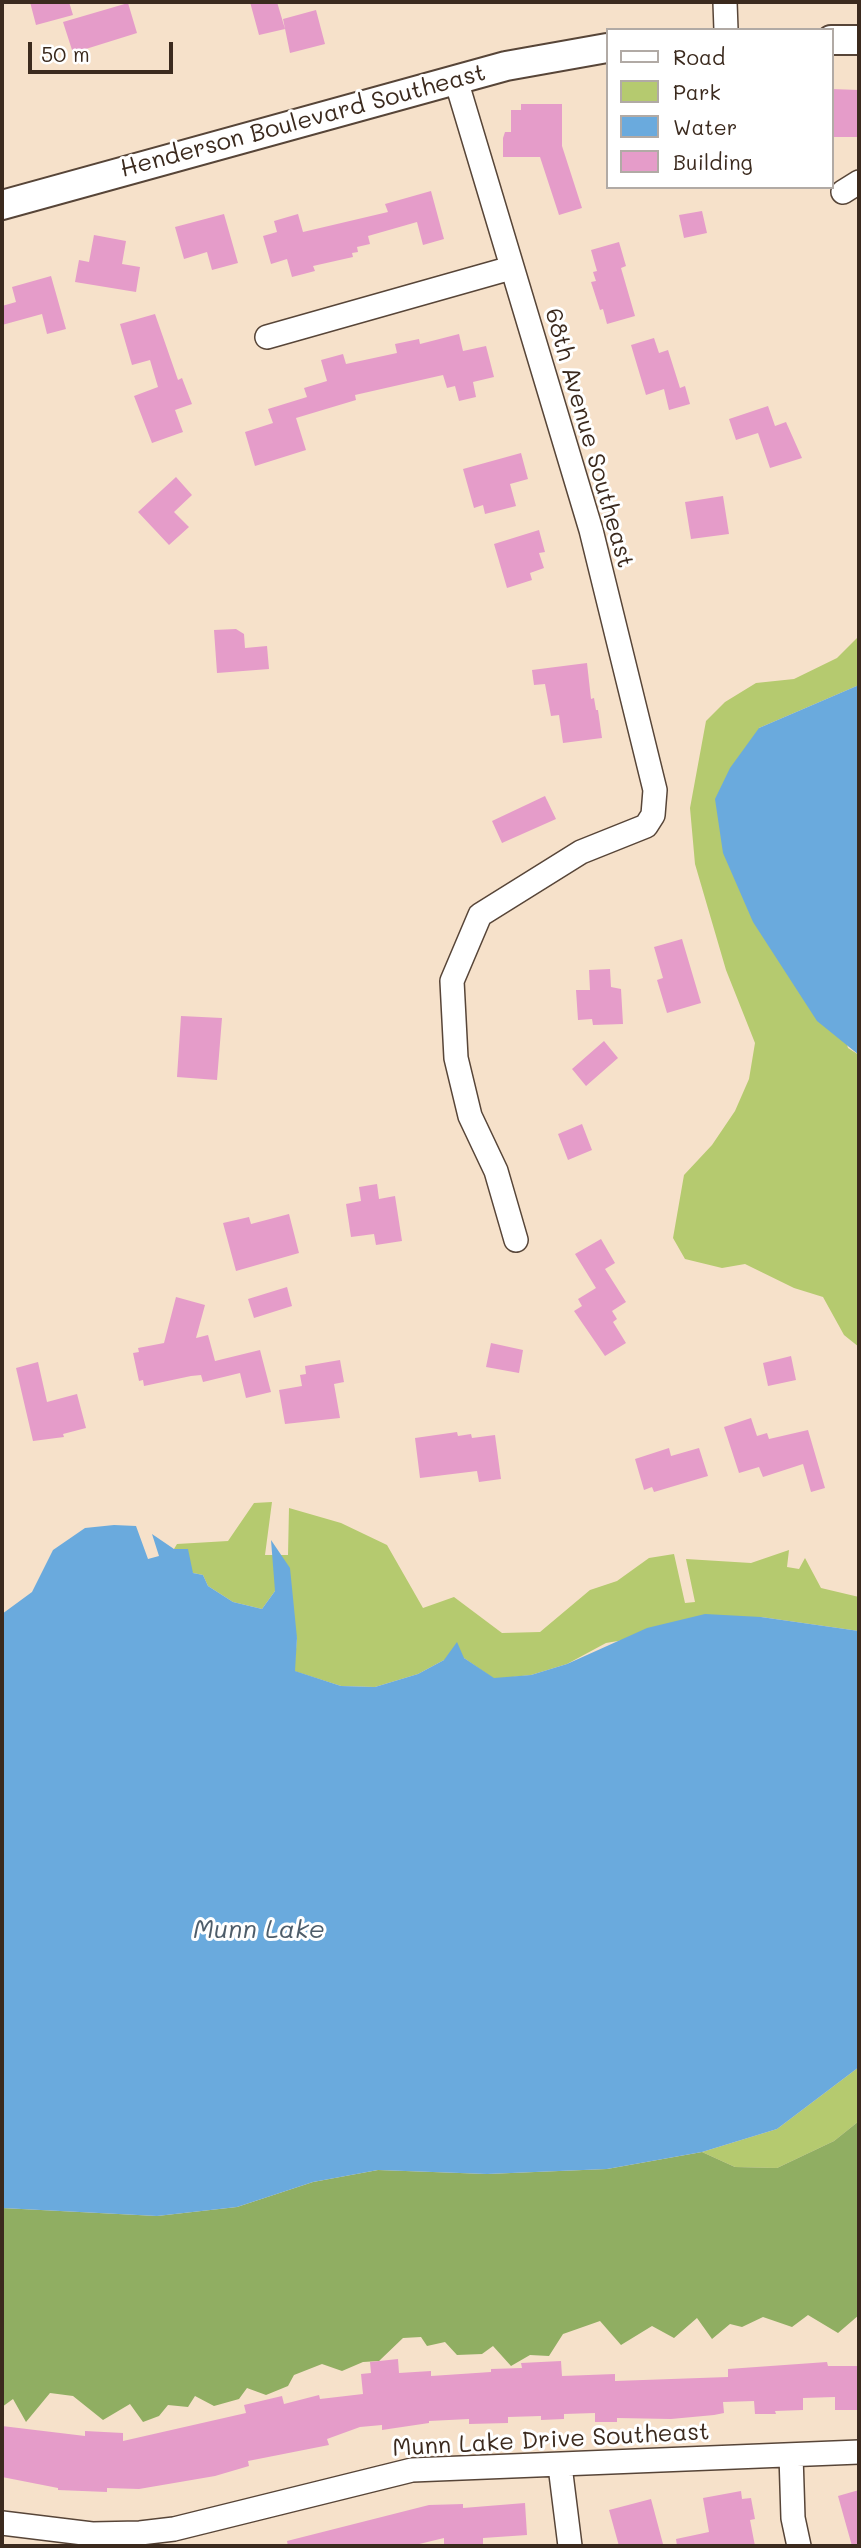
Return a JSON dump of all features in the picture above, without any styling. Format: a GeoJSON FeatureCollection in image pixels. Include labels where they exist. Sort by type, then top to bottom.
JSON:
{"type":"FeatureCollection","features":[{"type":"Feature","properties":{"kind":"street"},"geometry":{"type":"LineString","coordinates":[[726,2],[726,28]]}},
{"type":"Feature","properties":{"kind":"street"},"geometry":{"type":"LineString","coordinates":[[833,40],[859,40]]}},
{"type":"Feature","properties":{"kind":"street","name":"Henderson Boulevard Southeast"},"geometry":{"type":"LineString","coordinates":[[2,205],[456,80],[550,57],[606,48]]}},
{"type":"Feature","properties":{"kind":"street","name":"68th Avenue Southeast"},"geometry":{"type":"LineString","coordinates":[[456,80],[591,530],[655,790],[653,815],[646,826],[581,852],[480,915],[452,981],[456,1058],[470,1116],[496,1171],[516,1240]]}},
{"type":"Feature","properties":{"kind":"street"},"geometry":{"type":"LineString","coordinates":[[267,337],[511,268]]}},
{"type":"Feature","properties":{"kind":"street","name":"Munn Lake Drive Southeast"},"geometry":{"type":"LineString","coordinates":[[2,2523],[92,2534],[140,2533],[174,2529],[412,2470],[859,2452]]}},
{"type":"Feature","properties":{"kind":"street"},"geometry":{"type":"LineString","coordinates":[[791,2455],[793,2518],[799,2546]]}},
{"type":"Feature","properties":{"kind":"street"},"geometry":{"type":"LineString","coordinates":[[560,2466],[570,2546]]}},
{"type":"Feature","properties":{"kind":"green space"},"geometry":{"type":"Polygon","coordinates":[[[859,636],[859,685],[759,728],[848,1048],[859,1055],[859,1347],[844,1335],[823,1297],[794,1288],[745,1264],[722,1268],[685,1259],[673,1238],[684,1175],[712,1145],[735,1111],[749,1079],[755,1043],[726,970],[695,864],[690,808],[706,721],[725,702],[756,683],[794,679],[837,658],[859,636]]]}},
{"type":"Feature","properties":{"kind":"green space"},"geometry":{"type":"Polygon","coordinates":[[[272,1502],[265,1555],[288,1555],[289,1508],[341,1523],[387,1545],[423,1608],[454,1597],[502,1633],[540,1632],[590,1590],[617,1581],[649,1558],[674,1554],[685,1603],[695,1602],[686,1559],[751,1563],[789,1550],[787,1567],[799,1569],[805,1558],[821,1588],[859,1597],[859,1631],[761,1617],[606,1643],[567,1664],[531,1675],[494,1679],[464,1658],[444,1660],[418,1674],[375,1687],[341,1686],[294,1671],[297,1638],[275,1591],[262,1609],[233,1602],[208,1586],[203,1575],[193,1573],[174,1549],[177,1544],[228,1541],[254,1503],[272,1502]]]}},
{"type":"Feature","properties":{"kind":"green space"},"geometry":{"type":"Polygon","coordinates":[[[859,2067],[859,2121],[834,2141],[777,2168],[735,2167],[702,2152],[777,2129],[859,2067]]]}},
{"type":"Feature","properties":{"kind":"green space"},"geometry":{"type":"Polygon","coordinates":[[[859,2121],[859,2315],[838,2333],[808,2315],[792,2327],[763,2317],[742,2327],[730,2324],[712,2339],[697,2318],[674,2338],[652,2326],[621,2345],[600,2321],[563,2334],[549,2356],[530,2355],[511,2366],[493,2346],[482,2354],[457,2355],[445,2342],[427,2346],[421,2337],[403,2338],[379,2361],[363,2362],[342,2371],[322,2364],[294,2375],[288,2386],[266,2395],[247,2388],[239,2399],[214,2406],[195,2396],[188,2407],[168,2405],[159,2416],[143,2422],[130,2404],[103,2420],[73,2396],[50,2393],[26,2422],[13,2399],[2,2407],[2,2208],[157,2216],[237,2207],[313,2182],[378,2170],[487,2174],[607,2169],[702,2152],[735,2167],[777,2168],[834,2141],[859,2121]]]}},
{"type":"Feature","properties":{"kind":"water"},"geometry":{"type":"Polygon","coordinates":[[[859,685],[859,1055],[817,1021],[753,922],[723,853],[715,799],[730,768],[759,728],[859,685]]]}},
{"type":"Feature","properties":{"kind":"water","name":"Munn Lake"},"geometry":{"type":"Polygon","coordinates":[[[136,1526],[148,1559],[159,1556],[152,1534],[174,1549],[188,1549],[193,1573],[203,1575],[208,1586],[233,1602],[262,1609],[275,1591],[271,1540],[290,1568],[297,1638],[295,1671],[341,1686],[375,1687],[418,1674],[444,1660],[457,1642],[464,1658],[494,1678],[531,1675],[567,1664],[647,1628],[705,1614],[761,1617],[859,1631],[859,2067],[777,2129],[702,2152],[607,2169],[487,2174],[378,2170],[313,2182],[237,2207],[157,2216],[2,2208],[2,1614],[32,1592],[53,1550],[85,1528],[136,1526]]]}},
{"type":"Feature","properties":{"kind":"building"},"geometry":{"type":"Polygon","coordinates":[[[30,2],[69,2],[73,15],[36,25],[30,2]]]}},
{"type":"Feature","properties":{"kind":"building"},"geometry":{"type":"Polygon","coordinates":[[[250,2],[277,2],[285,29],[259,35],[250,2]]]}},
{"type":"Feature","properties":{"kind":"building"},"geometry":{"type":"Polygon","coordinates":[[[128,3],[137,33],[73,53],[63,22],[128,3]]]}},
{"type":"Feature","properties":{"kind":"building"},"geometry":{"type":"Polygon","coordinates":[[[316,10],[325,44],[290,53],[283,19],[316,10]]]}},
{"type":"Feature","properties":{"kind":"building"},"geometry":{"type":"Polygon","coordinates":[[[833,89],[859,90],[859,137],[833,137],[833,89]]]}},
{"type":"Feature","properties":{"kind":"building"},"geometry":{"type":"Polygon","coordinates":[[[521,104],[562,104],[562,146],[582,208],[559,215],[540,157],[503,157],[503,138],[505,132],[511,132],[511,110],[521,110],[521,104]]]}},
{"type":"Feature","properties":{"kind":"building"},"geometry":{"type":"Polygon","coordinates":[[[431,191],[444,239],[423,245],[417,222],[368,236],[370,244],[357,247],[358,252],[352,253],[353,257],[313,266],[315,271],[292,277],[287,259],[271,264],[263,236],[277,232],[274,221],[298,214],[303,232],[388,212],[385,204],[431,191]]]}},
{"type":"Feature","properties":{"kind":"building"},"geometry":{"type":"Polygon","coordinates":[[[702,211],[707,233],[684,238],[679,215],[702,211]]]}},
{"type":"Feature","properties":{"kind":"building"},"geometry":{"type":"Polygon","coordinates":[[[224,214],[238,263],[212,270],[207,252],[184,259],[175,227],[224,214]]]}},
{"type":"Feature","properties":{"kind":"building"},"geometry":{"type":"Polygon","coordinates":[[[94,235],[126,241],[122,264],[140,267],[136,292],[75,282],[79,260],[89,262],[94,235]]]}},
{"type":"Feature","properties":{"kind":"building"},"geometry":{"type":"Polygon","coordinates":[[[619,242],[626,266],[621,268],[635,316],[607,324],[591,282],[596,281],[593,272],[597,271],[591,250],[619,242]]]}},
{"type":"Feature","properties":{"kind":"building"},"geometry":{"type":"Polygon","coordinates":[[[51,276],[66,329],[47,334],[42,314],[2,325],[2,306],[16,302],[12,287],[51,276]]]}},
{"type":"Feature","properties":{"kind":"building"},"geometry":{"type":"Polygon","coordinates":[[[155,314],[178,380],[182,378],[192,404],[175,410],[183,432],[152,443],[134,396],[158,387],[150,360],[132,365],[120,324],[155,314]]]}},
{"type":"Feature","properties":{"kind":"building"},"geometry":{"type":"Polygon","coordinates":[[[459,334],[463,351],[486,346],[494,377],[473,382],[476,397],[459,401],[455,386],[447,388],[443,375],[355,395],[356,400],[296,418],[306,450],[255,466],[245,432],[273,423],[268,409],[307,397],[304,388],[327,381],[321,360],[343,354],[346,364],[397,353],[395,344],[419,339],[420,344],[459,334]]]}},
{"type":"Feature","properties":{"kind":"building"},"geometry":{"type":"Polygon","coordinates":[[[654,338],[659,353],[668,350],[680,388],[685,386],[690,404],[669,410],[664,389],[646,395],[631,345],[654,338]]]}},
{"type":"Feature","properties":{"kind":"building"},"geometry":{"type":"Polygon","coordinates":[[[768,406],[775,426],[786,422],[802,458],[770,468],[758,433],[736,440],[729,419],[768,406]]]}},
{"type":"Feature","properties":{"kind":"building"},"geometry":{"type":"Polygon","coordinates":[[[521,453],[528,479],[510,484],[516,506],[485,514],[483,505],[474,508],[463,469],[521,453]]]}},
{"type":"Feature","properties":{"kind":"building"},"geometry":{"type":"Polygon","coordinates":[[[176,477],[192,495],[174,512],[189,527],[169,545],[138,512],[176,477]]]}},
{"type":"Feature","properties":{"kind":"building"},"geometry":{"type":"Polygon","coordinates":[[[723,496],[729,534],[691,539],[685,502],[723,496]]]}},
{"type":"Feature","properties":{"kind":"building"},"geometry":{"type":"Polygon","coordinates":[[[539,530],[545,552],[539,553],[544,568],[530,573],[532,580],[507,588],[494,544],[539,530]]]}},
{"type":"Feature","properties":{"kind":"building"},"geometry":{"type":"Polygon","coordinates":[[[236,629],[244,634],[245,648],[267,646],[269,669],[217,673],[214,630],[236,629]]]}},
{"type":"Feature","properties":{"kind":"building"},"geometry":{"type":"Polygon","coordinates":[[[587,663],[591,699],[594,698],[598,710],[602,738],[563,743],[559,715],[551,716],[545,684],[534,685],[532,670],[587,663]]]}},
{"type":"Feature","properties":{"kind":"building"},"geometry":{"type":"Polygon","coordinates":[[[545,796],[556,819],[502,843],[492,821],[545,796]]]}},
{"type":"Feature","properties":{"kind":"building"},"geometry":{"type":"Polygon","coordinates":[[[682,939],[701,1003],[667,1013],[657,980],[663,978],[654,947],[682,939]]]}},
{"type":"Feature","properties":{"kind":"building"},"geometry":{"type":"Polygon","coordinates":[[[610,969],[611,987],[621,989],[623,1024],[593,1025],[592,1019],[578,1020],[576,990],[590,990],[589,970],[610,969]]]}},
{"type":"Feature","properties":{"kind":"building"},"geometry":{"type":"Polygon","coordinates":[[[181,1016],[222,1018],[217,1080],[177,1077],[181,1016]]]}},
{"type":"Feature","properties":{"kind":"building"},"geometry":{"type":"Polygon","coordinates":[[[604,1041],[618,1058],[586,1086],[572,1069],[604,1041]]]}},
{"type":"Feature","properties":{"kind":"building"},"geometry":{"type":"Polygon","coordinates":[[[582,1124],[592,1150],[568,1160],[558,1134],[582,1124]]]}},
{"type":"Feature","properties":{"kind":"building"},"geometry":{"type":"Polygon","coordinates":[[[377,1184],[379,1199],[395,1196],[402,1241],[376,1245],[374,1234],[351,1237],[346,1204],[361,1201],[359,1187],[377,1184]]]}},
{"type":"Feature","properties":{"kind":"building"},"geometry":{"type":"Polygon","coordinates":[[[289,1214],[299,1253],[236,1271],[223,1223],[249,1217],[251,1224],[289,1214]]]}},
{"type":"Feature","properties":{"kind":"building"},"geometry":{"type":"Polygon","coordinates":[[[601,1239],[615,1263],[605,1269],[626,1302],[612,1311],[617,1319],[613,1322],[626,1343],[605,1356],[574,1311],[582,1306],[578,1299],[596,1288],[575,1254],[601,1239]]]}},
{"type":"Feature","properties":{"kind":"building"},"geometry":{"type":"Polygon","coordinates":[[[287,1287],[292,1306],[254,1318],[248,1299],[287,1287]]]}},
{"type":"Feature","properties":{"kind":"building"},"geometry":{"type":"Polygon","coordinates":[[[176,1297],[205,1305],[196,1338],[208,1335],[215,1361],[260,1350],[271,1392],[246,1398],[240,1373],[203,1382],[201,1375],[144,1386],[143,1380],[139,1381],[133,1353],[139,1352],[138,1348],[164,1343],[176,1297]]]}},
{"type":"Feature","properties":{"kind":"building"},"geometry":{"type":"Polygon","coordinates":[[[491,1343],[523,1350],[519,1373],[486,1367],[491,1343]]]}},
{"type":"Feature","properties":{"kind":"building"},"geometry":{"type":"Polygon","coordinates":[[[791,1356],[796,1380],[768,1386],[763,1363],[791,1356]]]}},
{"type":"Feature","properties":{"kind":"building"},"geometry":{"type":"Polygon","coordinates":[[[340,1360],[344,1382],[334,1384],[340,1418],[285,1424],[279,1390],[302,1386],[300,1375],[306,1374],[305,1366],[340,1360]]]}},
{"type":"Feature","properties":{"kind":"building"},"geometry":{"type":"Polygon","coordinates":[[[38,1362],[47,1402],[77,1394],[86,1428],[63,1434],[64,1437],[33,1441],[16,1368],[38,1362]]]}},
{"type":"Feature","properties":{"kind":"building"},"geometry":{"type":"Polygon","coordinates":[[[751,1418],[757,1436],[767,1433],[769,1439],[808,1430],[825,1488],[811,1492],[803,1464],[763,1477],[759,1467],[739,1473],[724,1427],[751,1418]]]}},
{"type":"Feature","properties":{"kind":"building"},"geometry":{"type":"Polygon","coordinates":[[[457,1432],[458,1436],[471,1434],[472,1438],[495,1435],[501,1479],[479,1482],[477,1471],[420,1478],[415,1438],[457,1432]]]}},
{"type":"Feature","properties":{"kind":"building"},"geometry":{"type":"Polygon","coordinates":[[[669,1448],[671,1456],[699,1448],[708,1476],[654,1492],[652,1487],[644,1490],[635,1459],[669,1448]]]}},
{"type":"Feature","properties":{"kind":"building"},"geometry":{"type":"Polygon","coordinates":[[[398,2359],[399,2373],[431,2371],[431,2376],[491,2372],[491,2369],[522,2368],[521,2363],[561,2361],[562,2376],[615,2374],[615,2381],[728,2377],[728,2369],[827,2362],[828,2366],[859,2366],[859,2410],[835,2410],[835,2397],[803,2398],[803,2410],[775,2411],[776,2414],[755,2414],[754,2401],[723,2402],[724,2413],[671,2419],[617,2418],[617,2422],[595,2422],[595,2413],[564,2414],[564,2419],[541,2420],[541,2416],[508,2417],[508,2423],[469,2424],[469,2419],[429,2421],[382,2430],[382,2425],[360,2427],[327,2439],[329,2445],[248,2461],[249,2466],[215,2476],[139,2489],[107,2488],[107,2492],[58,2490],[2,2477],[2,2426],[85,2436],[85,2431],[123,2433],[123,2441],[246,2413],[244,2405],[282,2396],[284,2404],[319,2395],[320,2399],[363,2394],[361,2374],[371,2373],[370,2362],[398,2359]]]}},
{"type":"Feature","properties":{"kind":"building"},"geometry":{"type":"Polygon","coordinates":[[[859,2490],[859,2546],[852,2546],[838,2496],[859,2490]]]}},
{"type":"Feature","properties":{"kind":"building"},"geometry":{"type":"Polygon","coordinates":[[[741,2491],[742,2499],[751,2498],[755,2519],[750,2520],[755,2546],[677,2546],[676,2539],[709,2532],[703,2498],[741,2491]]]}},
{"type":"Feature","properties":{"kind":"building"},"geometry":{"type":"Polygon","coordinates":[[[651,2499],[663,2544],[619,2546],[609,2510],[651,2499]]]}},
{"type":"Feature","properties":{"kind":"building"},"geometry":{"type":"Polygon","coordinates":[[[525,2503],[527,2535],[483,2538],[483,2546],[444,2546],[444,2538],[411,2546],[288,2546],[287,2541],[429,2505],[463,2504],[463,2508],[525,2503]]]}}]}
